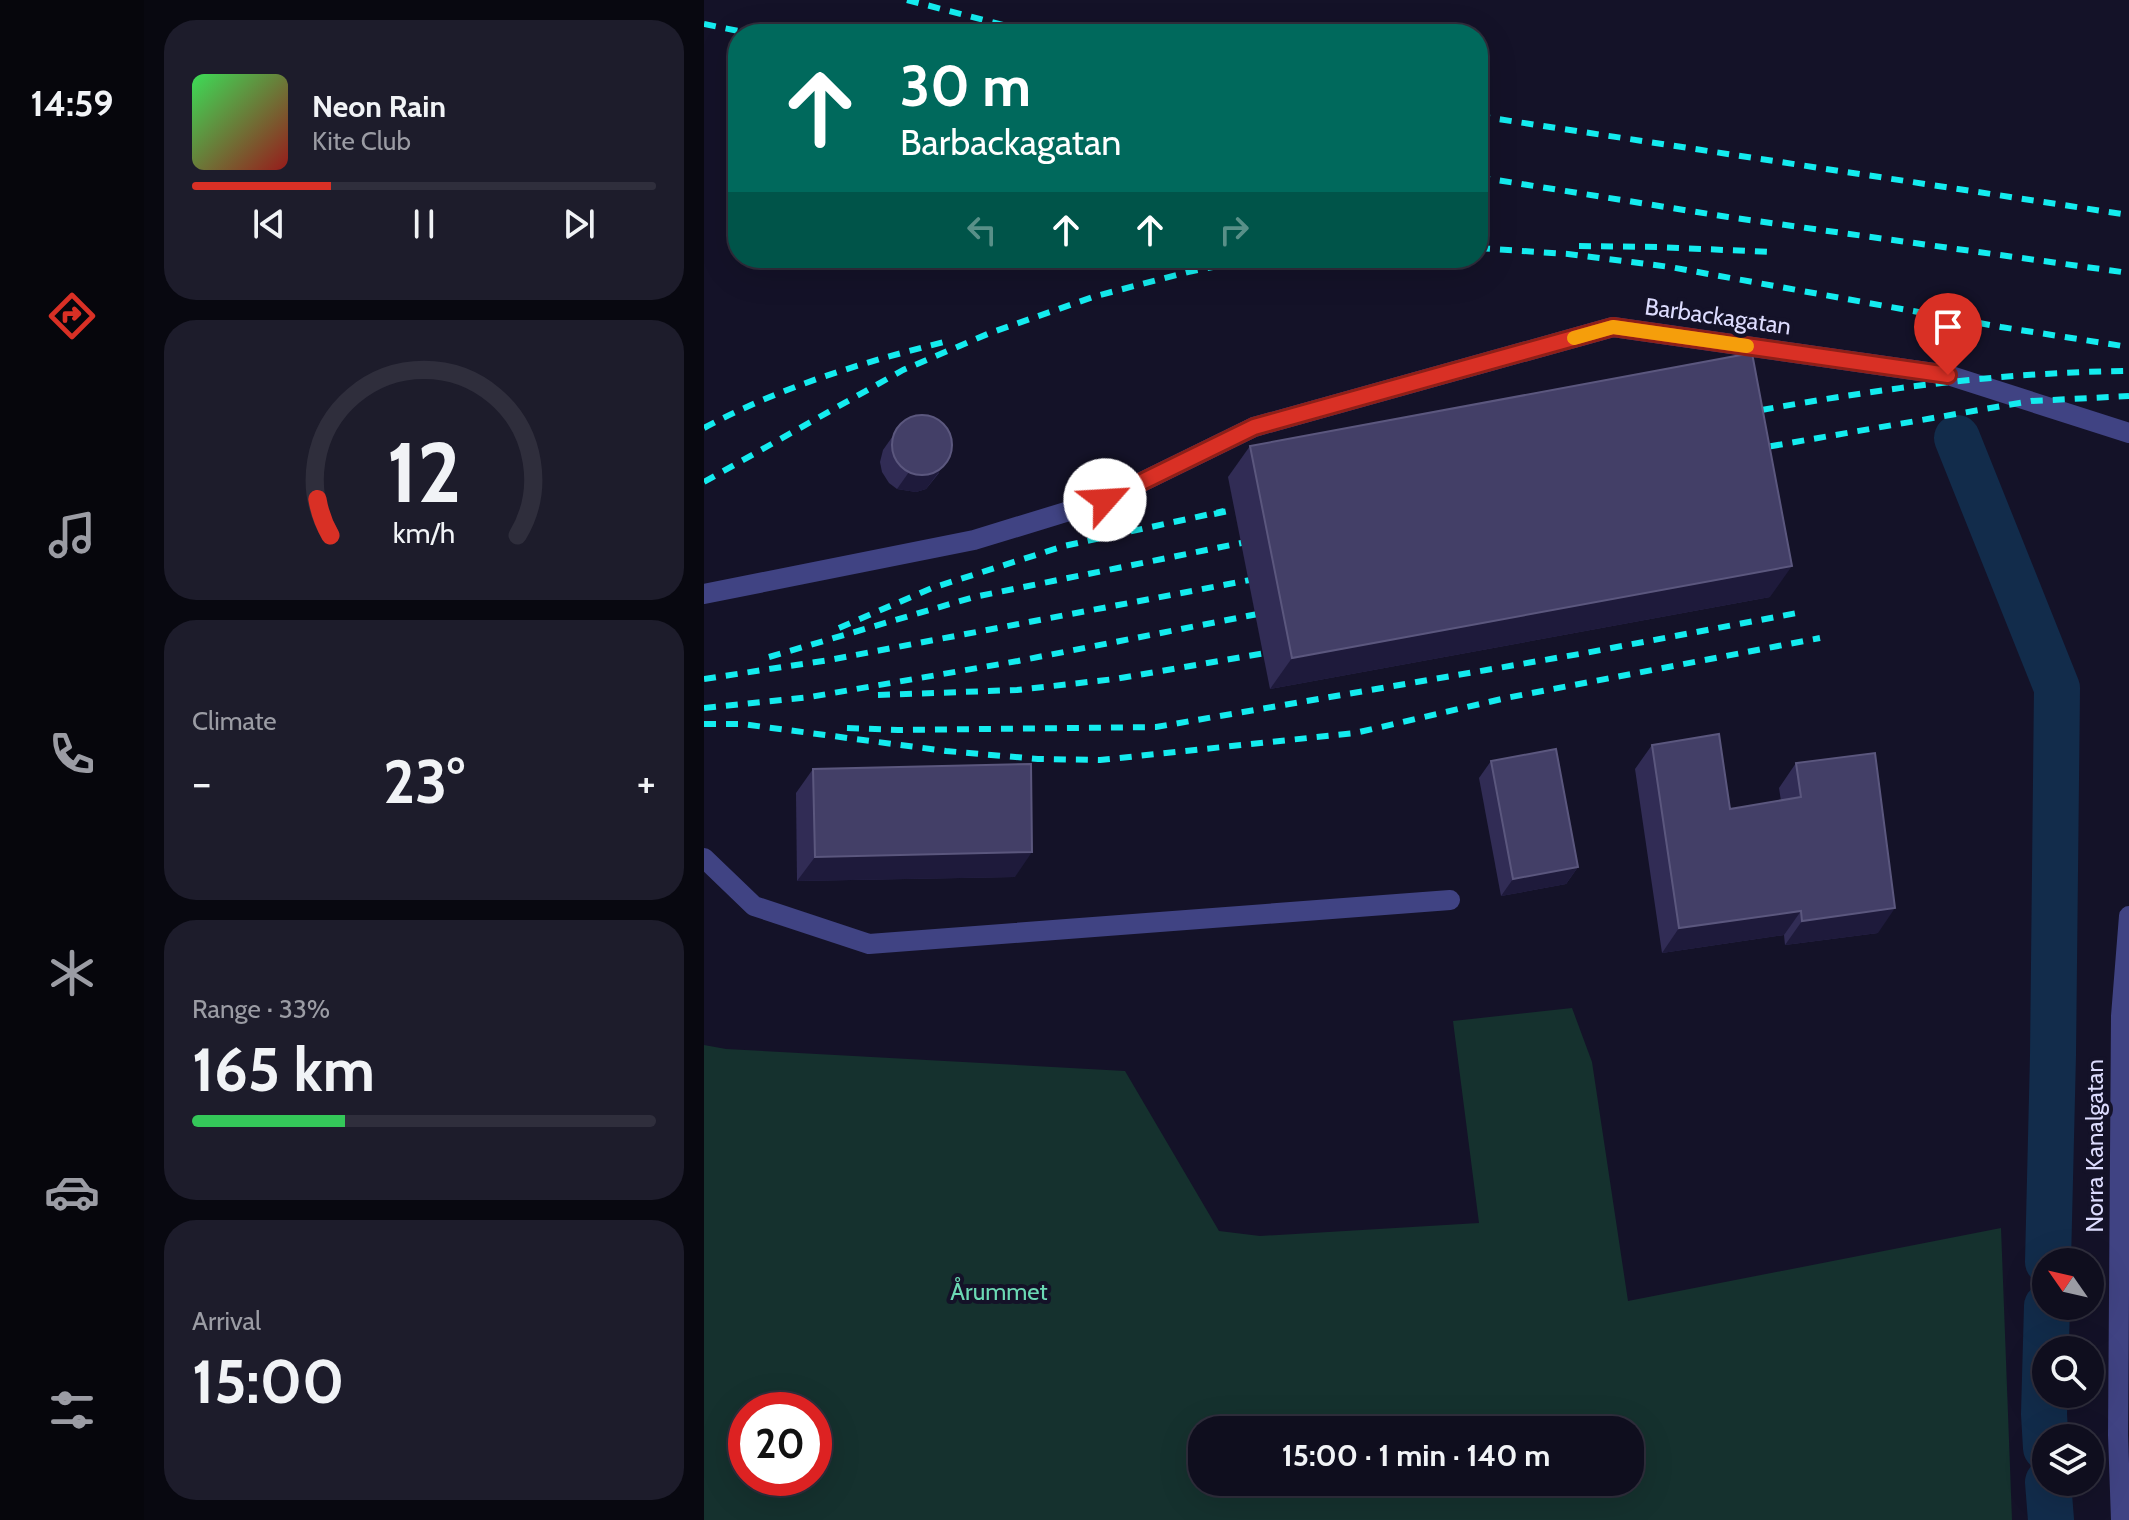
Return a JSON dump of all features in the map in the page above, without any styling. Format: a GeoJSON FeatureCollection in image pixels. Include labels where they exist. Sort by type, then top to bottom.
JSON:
{"type":"FeatureCollection","features":[{"type":"Feature","properties":{"kind":"street","name":"Barbackagatan"},"geometry":{"type":"LineString","coordinates":[[704,594],[974,540],[1105,500],[1254,427],[1613,327],[1948,375],[2129,433]]}},
{"type":"Feature","properties":{"kind":"street"},"geometry":{"type":"LineString","coordinates":[[704,858],[754,906],[869,944],[1450,900]]}},
{"type":"Feature","properties":{"kind":"street","name":"Norra Kanalgatan"},"geometry":{"type":"LineString","coordinates":[[2121,1520],[2118,1435],[2121,1032],[2129,916]]}},
{"type":"Feature","properties":{"kind":"green space","name":"Årummet"},"geometry":{"type":"Polygon","coordinates":[[[1572,1008],[1592,1062],[1628,1301],[2001,1228],[2012,1520],[704,1520],[704,1045],[726,1049],[1125,1071],[1219,1231],[1260,1236],[1479,1223],[1453,1021],[1572,1008]]]}},
{"type":"Feature","properties":{"kind":"building"},"geometry":{"type":"Polygon","coordinates":[[[1752,353],[1792,566],[1292,658],[1250,446],[1752,353]]]}},
{"type":"Feature","properties":{"kind":"building"},"geometry":{"type":"Polygon","coordinates":[[[922,415],[933,417],[943,424],[950,434],[950,456],[943,466],[933,473],[922,475],[911,473],[901,466],[894,456],[892,445],[894,434],[901,424],[911,417],[922,415]]]}},
{"type":"Feature","properties":{"kind":"building"},"geometry":{"type":"Polygon","coordinates":[[[1719,734],[1730,809],[1801,797],[1796,763],[1875,753],[1895,908],[1802,921],[1801,911],[1679,928],[1652,745],[1719,734]]]}},
{"type":"Feature","properties":{"kind":"building"},"geometry":{"type":"Polygon","coordinates":[[[1556,749],[1578,867],[1513,879],[1491,761],[1556,749]]]}},
{"type":"Feature","properties":{"kind":"building"},"geometry":{"type":"Polygon","coordinates":[[[1031,764],[1032,852],[815,857],[813,769],[1031,764]]]}},
{"type":"Feature","properties":{"kind":"waterway"},"geometry":{"type":"LineString","coordinates":[[1957,438],[2057,688],[2048,1248]]}},
{"type":"Feature","properties":{"kind":"waterway"},"geometry":{"type":"LineString","coordinates":[[2045,1424],[2047,1320]]}},
{"type":"Feature","properties":{"kind":"waterway"},"geometry":{"type":"LineString","coordinates":[[2049,1496],[2051,1520]]}},
{"type":"Feature","properties":{"kind":"railway"},"geometry":{"type":"LineString","coordinates":[[907,0],[999,24]]}},
{"type":"Feature","properties":{"kind":"railway"},"geometry":{"type":"LineString","coordinates":[[704,24],[728,29]]}},
{"type":"Feature","properties":{"kind":"railway"},"geometry":{"type":"LineString","coordinates":[[1488,118],[2129,215]]}},
{"type":"Feature","properties":{"kind":"railway"},"geometry":{"type":"LineString","coordinates":[[1488,179],[1728,217],[2129,273]]}},
{"type":"Feature","properties":{"kind":"railway"},"geometry":{"type":"LineString","coordinates":[[1579,246],[1771,252]]}},
{"type":"Feature","properties":{"kind":"railway"},"geometry":{"type":"LineString","coordinates":[[1488,249],[1568,254],[1670,267],[2129,347]]}},
{"type":"Feature","properties":{"kind":"railway"},"geometry":{"type":"LineString","coordinates":[[704,482],[903,370],[990,333],[1096,296],[1208,268]]}},
{"type":"Feature","properties":{"kind":"railway"},"geometry":{"type":"LineString","coordinates":[[704,428],[794,387],[952,340]]}},
{"type":"Feature","properties":{"kind":"railway"},"geometry":{"type":"LineString","coordinates":[[1740,414],[1934,384],[2031,375],[2129,371]]}},
{"type":"Feature","properties":{"kind":"railway"},"geometry":{"type":"LineString","coordinates":[[1749,450],[2031,401],[2129,396]]}},
{"type":"Feature","properties":{"kind":"railway"},"geometry":{"type":"LineString","coordinates":[[1214,514],[1257,505]]}},
{"type":"Feature","properties":{"kind":"railway"},"geometry":{"type":"LineString","coordinates":[[839,628],[932,588],[1064,546],[1224,511]]}},
{"type":"Feature","properties":{"kind":"railway"},"geometry":{"type":"LineString","coordinates":[[769,657],[974,597],[1261,539]]}},
{"type":"Feature","properties":{"kind":"railway"},"geometry":{"type":"LineString","coordinates":[[704,679],[829,660],[1271,576]]}},
{"type":"Feature","properties":{"kind":"railway"},"geometry":{"type":"LineString","coordinates":[[704,708],[810,697],[1018,661],[1278,610]]}},
{"type":"Feature","properties":{"kind":"railway"},"geometry":{"type":"LineString","coordinates":[[847,728],[1156,727],[1797,613]]}},
{"type":"Feature","properties":{"kind":"railway"},"geometry":{"type":"LineString","coordinates":[[704,724],[742,724],[946,751],[1038,759],[1100,760],[1355,733],[1506,698],[1820,638]]}},
{"type":"Feature","properties":{"kind":"railway"},"geometry":{"type":"LineString","coordinates":[[878,695],[1017,690],[1115,679],[1283,650]]}},
{"type":"Feature","properties":{"kind":"slow traffic"},"geometry":{"type":"LineString","coordinates":[[1574,338],[1613,327],[1747,346]]}},
{"type":"Feature","properties":{"kind":"route"},"geometry":{"type":"LineString","coordinates":[[1105,500],[1254,427],[1613,327],[1948,375]]}}]}
